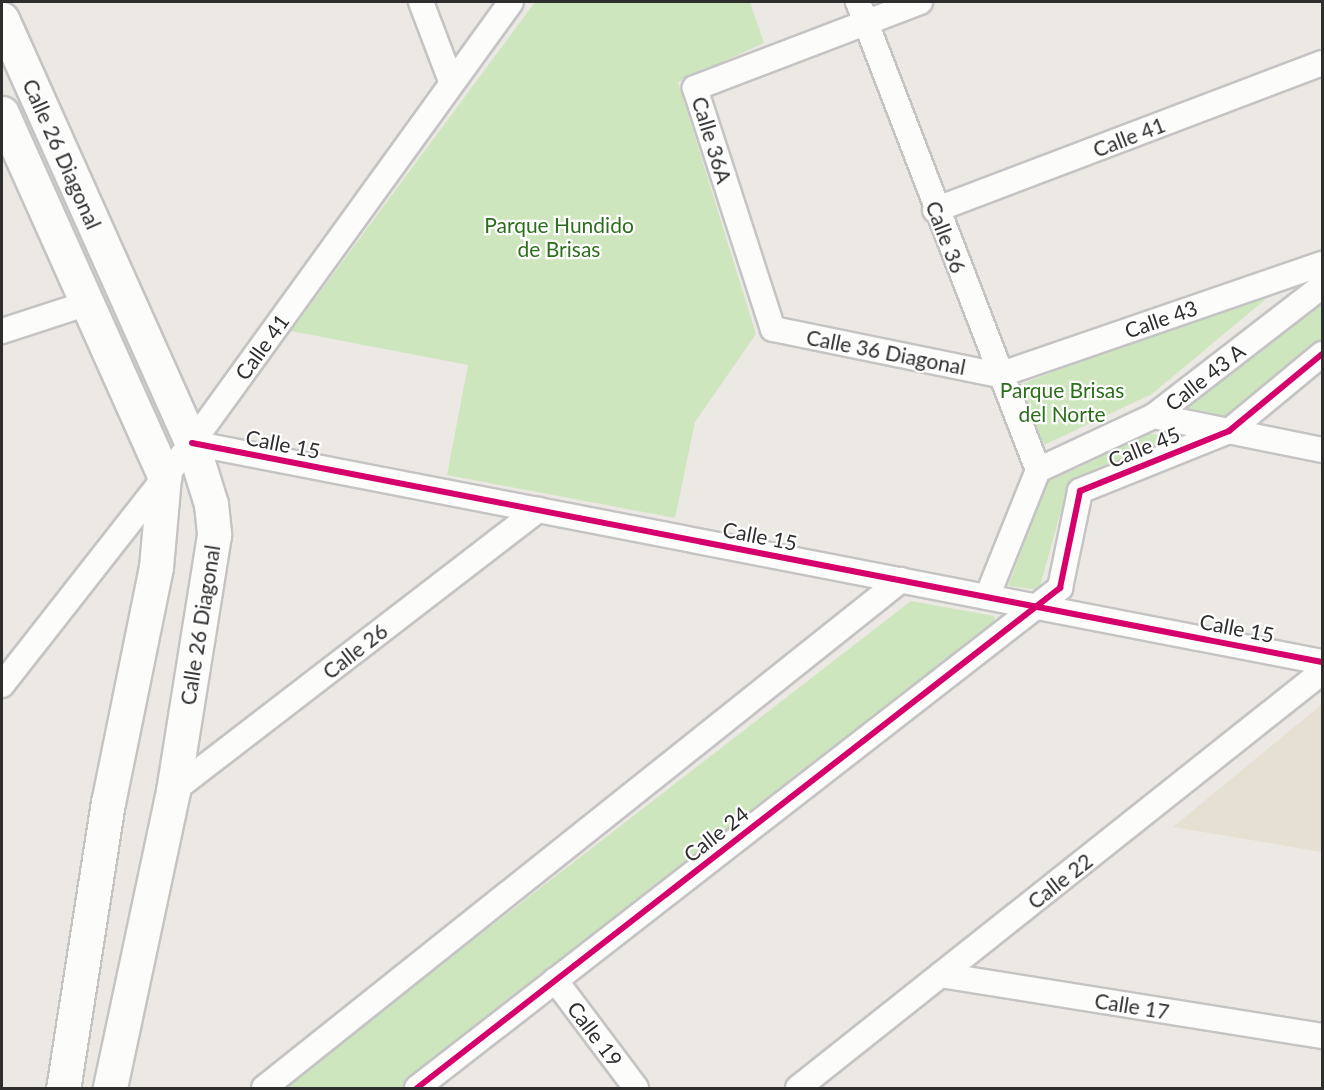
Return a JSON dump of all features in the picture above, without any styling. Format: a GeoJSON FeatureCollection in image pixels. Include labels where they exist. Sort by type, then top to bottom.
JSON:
{"type":"FeatureCollection","features":[{"type":"Feature","properties":{"kind":"street"},"geometry":{"type":"LineString","coordinates":[[421,2],[451,81]]}},
{"type":"Feature","properties":{"kind":"street","name":"Calle 41"},"geometry":{"type":"LineString","coordinates":[[2,685],[192,443],[451,81],[511,2]]}},
{"type":"Feature","properties":{"kind":"street"},"geometry":{"type":"LineString","coordinates":[[861,12],[920,2]]}},
{"type":"Feature","properties":{"kind":"street","name":"Calle 36"},"geometry":{"type":"LineString","coordinates":[[861,12],[935,210],[1038,470]]}},
{"type":"Feature","properties":{"kind":"street","name":"Calle 36A"},"geometry":{"type":"LineString","coordinates":[[773,329],[695,88],[861,12]]}},
{"type":"Feature","properties":{"kind":"street","name":"Calle 26 Diagonal"},"geometry":{"type":"LineString","coordinates":[[2,19],[192,443],[211,504],[214,535],[173,791],[110,1089]]}},
{"type":"Feature","properties":{"kind":"street","name":"Calle 41"},"geometry":{"type":"LineString","coordinates":[[935,210],[1323,63]]}},
{"type":"Feature","properties":{"kind":"street","name":"Calle 26 Diagonal"},"geometry":{"type":"LineString","coordinates":[[2,113],[85,304],[164,476],[156,567],[108,802],[63,1089]]}},
{"type":"Feature","properties":{"kind":"street","name":"Calle 43"},"geometry":{"type":"LineString","coordinates":[[999,375],[1323,264]]}},
{"type":"Feature","properties":{"kind":"street","name":"Calle 43 A"},"geometry":{"type":"LineString","coordinates":[[1038,470],[1154,416],[1323,286]]}},
{"type":"Feature","properties":{"kind":"street"},"geometry":{"type":"LineString","coordinates":[[2,331],[85,304]]}},
{"type":"Feature","properties":{"kind":"street","name":"Calle 36 Diagonal"},"geometry":{"type":"LineString","coordinates":[[773,329],[999,375]]}},
{"type":"Feature","properties":{"kind":"street","name":"Calle 45"},"geometry":{"type":"LineString","coordinates":[[1035,606],[1060,588],[1080,491],[1229,431],[1323,354]]}},
{"type":"Feature","properties":{"kind":"street"},"geometry":{"type":"LineString","coordinates":[[1154,416],[1323,450]]}},
{"type":"Feature","properties":{"kind":"street","name":"Calle 15"},"geometry":{"type":"LineString","coordinates":[[192,443],[1323,662]]}},
{"type":"Feature","properties":{"kind":"street"},"geometry":{"type":"LineString","coordinates":[[987,597],[1038,470]]}},
{"type":"Feature","properties":{"kind":"street","name":"Calle 26"},"geometry":{"type":"LineString","coordinates":[[173,791],[538,510]]}},
{"type":"Feature","properties":{"kind":"street"},"geometry":{"type":"LineString","coordinates":[[264,1089],[901,580]]}},
{"type":"Feature","properties":{"kind":"street","name":"Calle 24"},"geometry":{"type":"LineString","coordinates":[[417,1089],[1035,606]]}},
{"type":"Feature","properties":{"kind":"street","name":"Calle 22"},"geometry":{"type":"LineString","coordinates":[[798,1089],[1323,672]]}},
{"type":"Feature","properties":{"kind":"street","name":"Calle 17"},"geometry":{"type":"LineString","coordinates":[[941,975],[1323,1036]]}},
{"type":"Feature","properties":{"kind":"street","name":"Calle 19"},"geometry":{"type":"LineString","coordinates":[[555,980],[636,1089]]}},
{"type":"Feature","properties":{"kind":"shaded area"},"geometry":{"type":"Polygon","coordinates":[[[1322,704],[1322,852],[1173,827],[1322,704]]]}},
{"type":"Feature","properties":{"kind":"green space","name":"Parque Hundido de Brisas"},"geometry":{"type":"Polygon","coordinates":[[[535,2],[750,2],[764,43],[678,82],[756,334],[695,422],[675,518],[447,475],[468,365],[291,331],[535,2]]]}},
{"type":"Feature","properties":{"kind":"green space","name":"Parque Brisas del Norte"},"geometry":{"type":"Polygon","coordinates":[[[1285,283],[1152,394],[1044,445],[1019,385],[1285,283]]]}},
{"type":"Feature","properties":{"kind":"green space"},"geometry":{"type":"Polygon","coordinates":[[[1322,297],[1322,342],[1231,421],[1178,409],[1322,297]]]}},
{"type":"Feature","properties":{"kind":"green space"},"geometry":{"type":"Polygon","coordinates":[[[1147,433],[1180,439],[1067,489],[1039,590],[1008,586],[1048,481],[1147,433]]]}},
{"type":"Feature","properties":{"kind":"green space"},"geometry":{"type":"Polygon","coordinates":[[[911,601],[994,616],[996,626],[401,1088],[282,1088],[911,601]]]}},
{"type":"Feature","properties":{"kind":"cycle path"},"geometry":{"type":"LineString","coordinates":[[417,1088],[1060,588],[1080,491],[1229,431],[1322,354]]}},
{"type":"Feature","properties":{"kind":"cycle path"},"geometry":{"type":"LineString","coordinates":[[192,443],[1322,662]]}}]}
